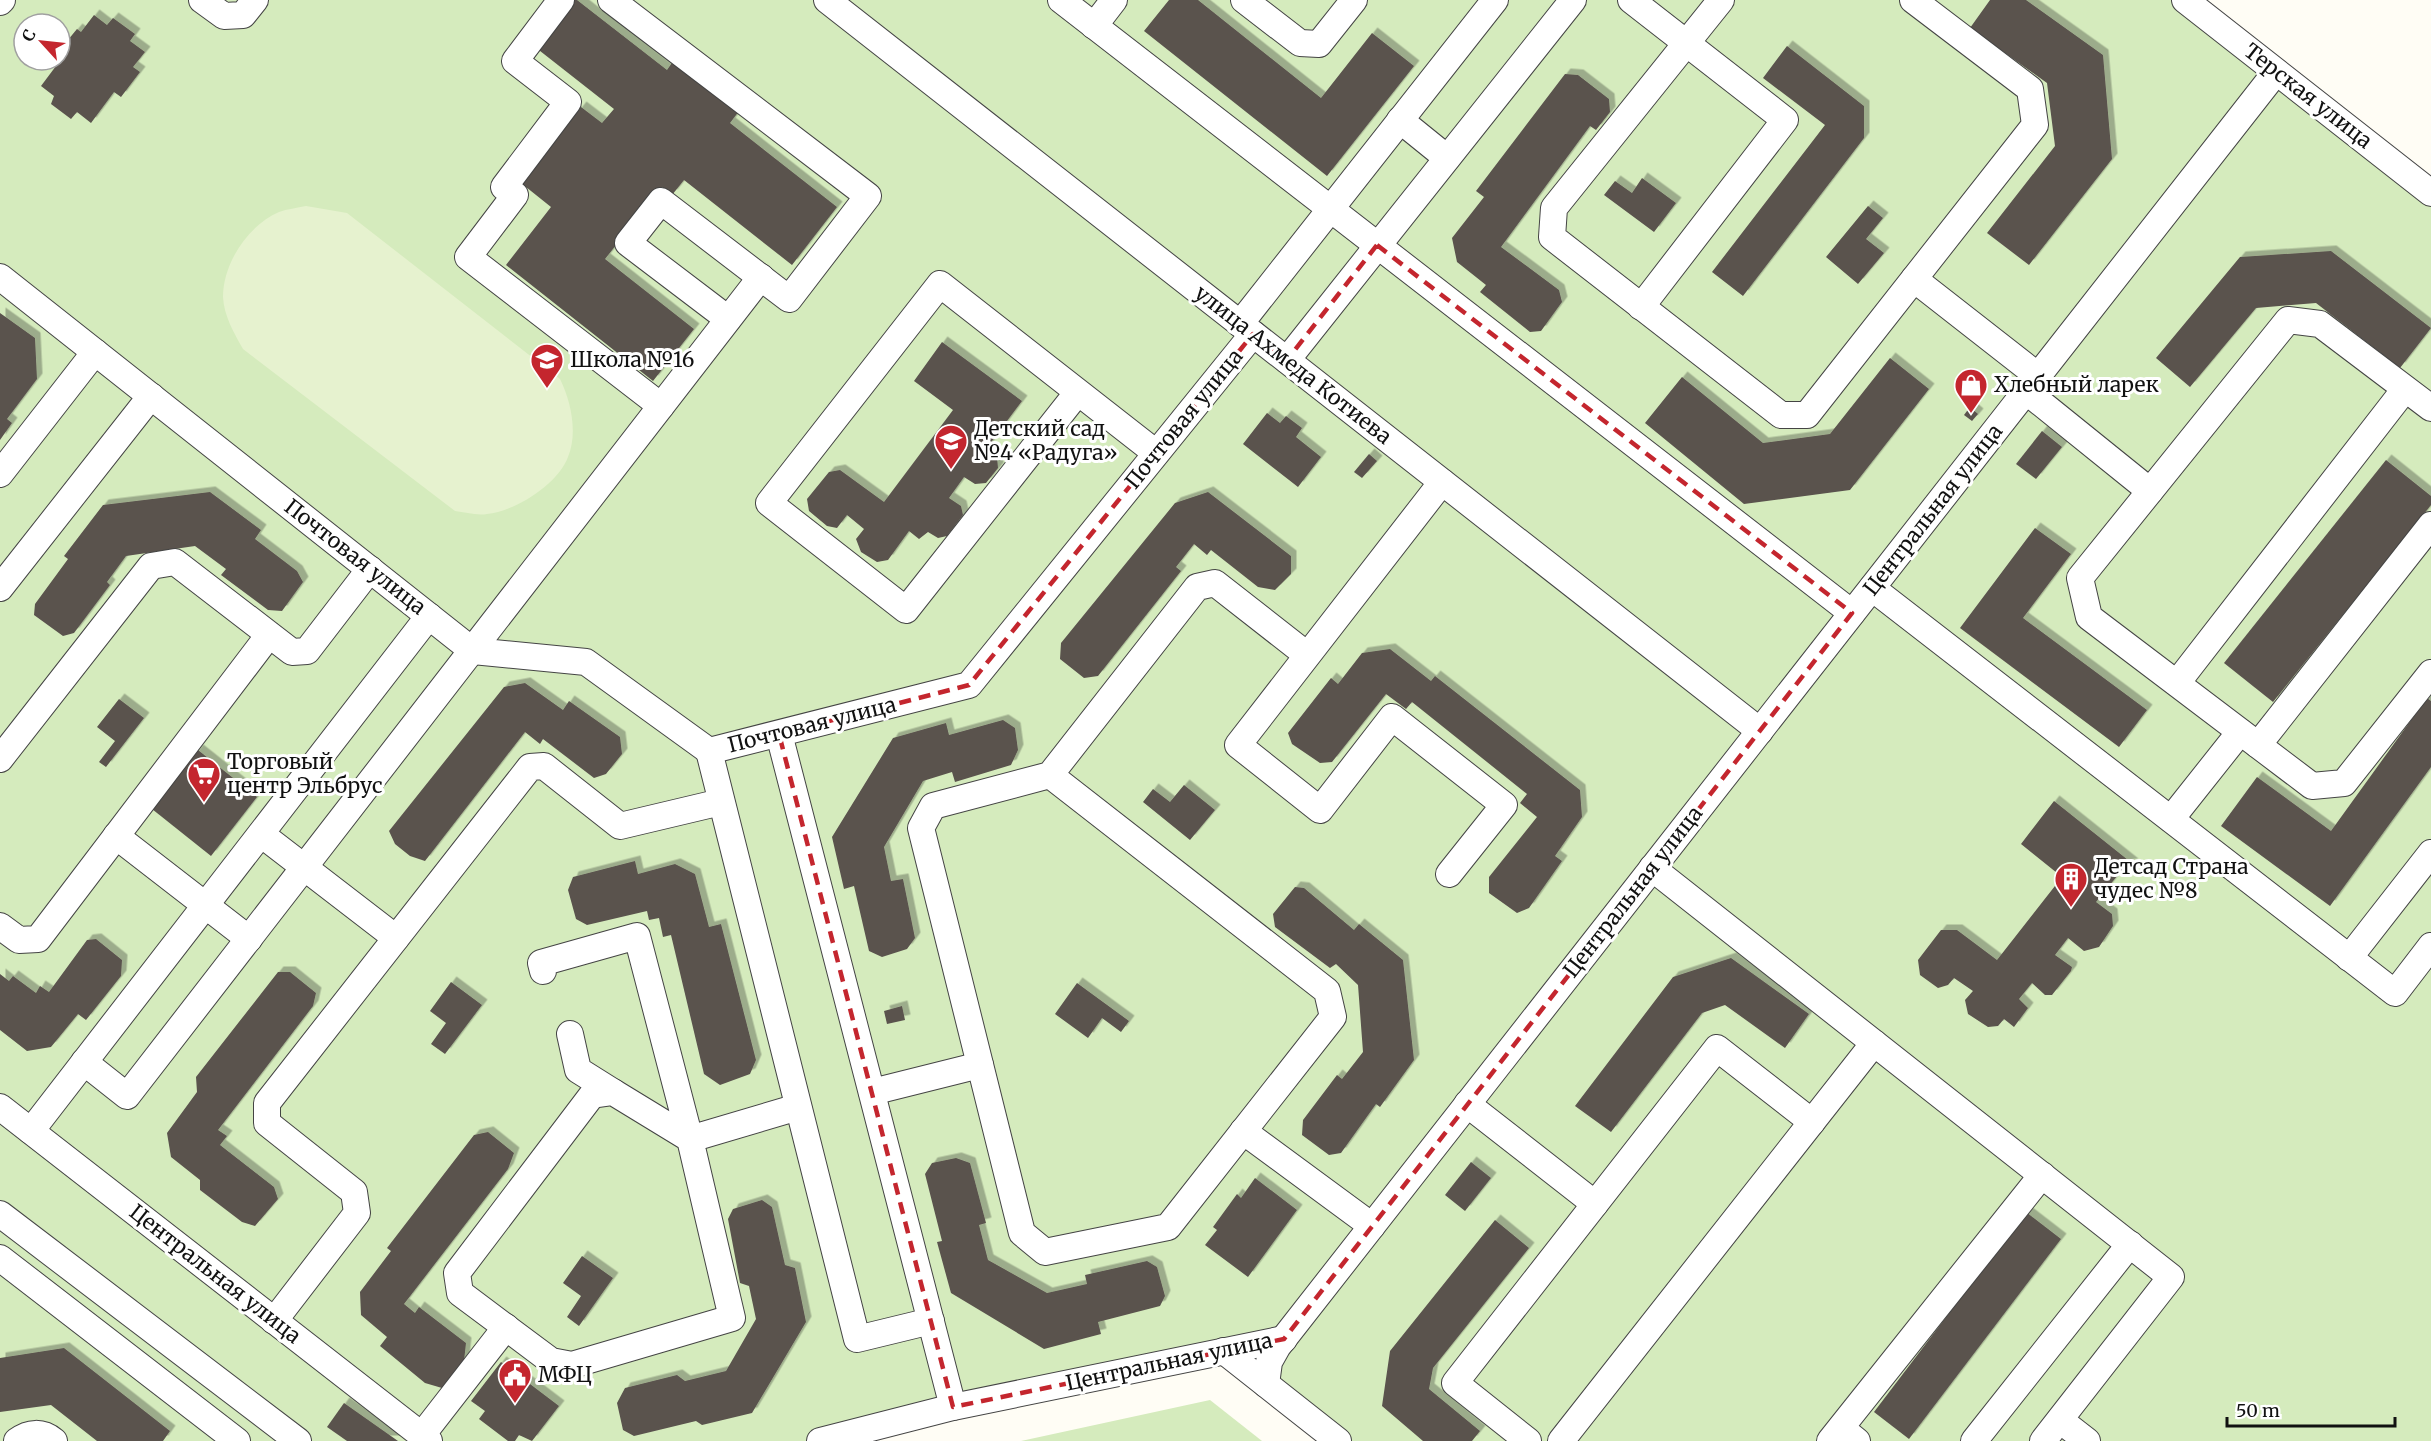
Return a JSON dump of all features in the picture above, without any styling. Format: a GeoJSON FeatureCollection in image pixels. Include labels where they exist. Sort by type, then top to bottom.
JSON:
{"type":"FeatureCollection","features":[{"type":"Feature","properties":{"kind":"street"},"geometry":{"type":"LineString","coordinates":[[202,0],[224,16],[243,15],[255,0]]}},
{"type":"Feature","properties":{"kind":"street"},"geometry":{"type":"LineString","coordinates":[[561,0],[515,61],[568,102],[504,187],[515,195],[468,258],[662,406]]}},
{"type":"Feature","properties":{"kind":"street"},"geometry":{"type":"LineString","coordinates":[[611,0],[868,196],[789,299],[661,201],[628,243],[728,320]]}},
{"type":"Feature","properties":{"kind":"street"},"geometry":{"type":"LineString","coordinates":[[1061,0],[1852,614]]}},
{"type":"Feature","properties":{"kind":"street"},"geometry":{"type":"LineString","coordinates":[[1094,26],[1114,0]]}},
{"type":"Feature","properties":{"kind":"street"},"geometry":{"type":"LineString","coordinates":[[1245,0],[1300,43],[1318,44],[1354,0]]}},
{"type":"Feature","properties":{"kind":"street","name":"Почтовая улица"},"geometry":{"type":"LineString","coordinates":[[0,277],[473,651],[586,662],[709,751],[969,685],[1156,453],[1247,329],[1330,209],[1495,0]]}},
{"type":"Feature","properties":{"kind":"street"},"geometry":{"type":"LineString","coordinates":[[1287,360],[1573,0]]}},
{"type":"Feature","properties":{"kind":"street"},"geometry":{"type":"LineString","coordinates":[[1631,0],[1785,120],[1641,307]]}},
{"type":"Feature","properties":{"kind":"street"},"geometry":{"type":"LineString","coordinates":[[1720,0],[1554,208],[1552,237],[1781,416],[1807,415],[2035,125],[2030,89],[1913,0]]}},
{"type":"Feature","properties":{"kind":"street","name":"Терская улица"},"geometry":{"type":"LineString","coordinates":[[2185,0],[2431,193]]}},
{"type":"Feature","properties":{"kind":"street","name":"улица Ахмеда Котиева"},"geometry":{"type":"LineString","coordinates":[[835,3],[1760,731]]}},
{"type":"Feature","properties":{"kind":"street","name":"Центральная улица"},"geometry":{"type":"LineString","coordinates":[[820,1441],[953,1407],[1284,1338],[2276,72]]}},
{"type":"Feature","properties":{"kind":"street"},"geometry":{"type":"LineString","coordinates":[[1400,120],[1447,158]]}},
{"type":"Feature","properties":{"kind":"street"},"geometry":{"type":"LineString","coordinates":[[84,1062],[127,1096],[761,277]]}},
{"type":"Feature","properties":{"kind":"street"},"geometry":{"type":"LineString","coordinates":[[1914,279],[2150,491]]}},
{"type":"Feature","properties":{"kind":"street"},"geometry":{"type":"LineString","coordinates":[[1078,392],[906,610],[769,503],[940,284],[1156,453]]}},
{"type":"Feature","properties":{"kind":"street"},"geometry":{"type":"LineString","coordinates":[[2431,408],[2320,324],[2288,320],[2080,578],[2089,617],[2312,786],[2344,783],[2431,673]]}},
{"type":"Feature","properties":{"kind":"street"},"geometry":{"type":"LineString","coordinates":[[0,474],[95,352]]}},
{"type":"Feature","properties":{"kind":"street"},"geometry":{"type":"LineString","coordinates":[[2177,683],[2405,389]]}},
{"type":"Feature","properties":{"kind":"street"},"geometry":{"type":"LineString","coordinates":[[0,588],[151,396]]}},
{"type":"Feature","properties":{"kind":"street"},"geometry":{"type":"LineString","coordinates":[[1442,482],[1238,745],[1320,810],[1392,717],[1504,805],[1449,874]]}},
{"type":"Feature","properties":{"kind":"street"},"geometry":{"type":"LineString","coordinates":[[2171,819],[2249,738],[2431,525]]}},
{"type":"Feature","properties":{"kind":"street"},"geometry":{"type":"LineString","coordinates":[[0,758],[151,566],[175,562],[292,652],[307,651],[370,569]]}},
{"type":"Feature","properties":{"kind":"street"},"geometry":{"type":"LineString","coordinates":[[1050,775],[1327,991],[1333,1017],[1167,1227],[1046,1252],[1022,1233],[921,828],[933,806],[1050,775],[1197,587],[1215,583],[1307,655]]}},
{"type":"Feature","properties":{"kind":"street"},"geometry":{"type":"LineString","coordinates":[[1872,588],[2394,993],[2431,946]]}},
{"type":"Feature","properties":{"kind":"street"},"geometry":{"type":"LineString","coordinates":[[31,1131],[429,616]]}},
{"type":"Feature","properties":{"kind":"street"},"geometry":{"type":"LineString","coordinates":[[0,926],[19,940],[38,939],[269,635]]}},
{"type":"Feature","properties":{"kind":"street"},"geometry":{"type":"LineString","coordinates":[[779,734],[953,1407]]}},
{"type":"Feature","properties":{"kind":"street"},"geometry":{"type":"LineString","coordinates":[[709,751],[857,1339],[931,1321]]}},
{"type":"Feature","properties":{"kind":"street"},"geometry":{"type":"LineString","coordinates":[[274,1321],[357,1213],[354,1192],[267,1124],[267,1103],[531,767],[544,766],[620,826],[721,802]]}},
{"type":"Feature","properties":{"kind":"street"},"geometry":{"type":"LineString","coordinates":[[261,834],[396,938]]}},
{"type":"Feature","properties":{"kind":"street"},"geometry":{"type":"LineString","coordinates":[[116,836],[249,939]]}},
{"type":"Feature","properties":{"kind":"street"},"geometry":{"type":"LineString","coordinates":[[2349,958],[2431,853]]}},
{"type":"Feature","properties":{"kind":"street"},"geometry":{"type":"LineString","coordinates":[[1652,868],[2171,1277],[2043,1441]]}},
{"type":"Feature","properties":{"kind":"street"},"geometry":{"type":"LineString","coordinates":[[543,971],[541,963],[637,936],[690,1139],[732,1317],[572,1365],[551,1360],[460,1293],[457,1273],[592,1095],[613,1092]]}},
{"type":"Feature","properties":{"kind":"street"},"geometry":{"type":"LineString","coordinates":[[570,1034],[578,1070],[690,1139],[798,1107]]}},
{"type":"Feature","properties":{"kind":"street"},"geometry":{"type":"LineString","coordinates":[[1561,1441],[1874,1043]]}},
{"type":"Feature","properties":{"kind":"street"},"geometry":{"type":"LineString","coordinates":[[1528,1441],[1455,1383],[1717,1048],[1812,1122]]}},
{"type":"Feature","properties":{"kind":"street"},"geometry":{"type":"LineString","coordinates":[[872,1092],[980,1065]]}},
{"type":"Feature","properties":{"kind":"street"},"geometry":{"type":"LineString","coordinates":[[1467,1104],[1595,1204]]}},
{"type":"Feature","properties":{"kind":"street","name":"Центральная улица"},"geometry":{"type":"LineString","coordinates":[[0,1107],[426,1438]]}},
{"type":"Feature","properties":{"kind":"street"},"geometry":{"type":"LineString","coordinates":[[1244,1131],[1372,1226]]}},
{"type":"Feature","properties":{"kind":"street"},"geometry":{"type":"LineString","coordinates":[[1843,1437],[2042,1175]]}},
{"type":"Feature","properties":{"kind":"street"},"geometry":{"type":"LineString","coordinates":[[0,1214],[293,1440]]}},
{"type":"Feature","properties":{"kind":"street"},"geometry":{"type":"LineString","coordinates":[[1974,1441],[2130,1244]]}},
{"type":"Feature","properties":{"kind":"street"},"geometry":{"type":"LineString","coordinates":[[0,1258],[237,1441]]}},
{"type":"Feature","properties":{"kind":"street"},"geometry":{"type":"LineString","coordinates":[[426,1438],[506,1327]]}},
{"type":"Feature","properties":{"kind":"street"},"geometry":{"type":"LineString","coordinates":[[1266,1384],[1270,1358],[1284,1338]]}},
{"type":"Feature","properties":{"kind":"street"},"geometry":{"type":"LineString","coordinates":[[1224,1351],[1338,1441]]}},
{"type":"Feature","properties":{"kind":"street"},"geometry":{"type":"LineString","coordinates":[[2060,1420],[2087,1441]]}},
{"type":"Feature","properties":{"kind":"street"},"geometry":{"type":"LineString","coordinates":[[17,1441],[32,1434],[42,1434],[54,1441]]}},
{"type":"Feature","properties":{"kind":"highlighted area"},"geometry":{"type":"Polygon","coordinates":[[[1377,245],[1852,613],[1284,1339],[953,1407],[779,734],[969,685],[1253,334],[1287,360],[1377,245]]]}},
{"type":"Feature","properties":{"kind":"green space"},"geometry":{"type":"Polygon","coordinates":[[[0,0],[2185,0],[2431,193],[2431,1441],[1338,1441],[1224,1351],[820,1441],[0,1441],[0,0]]]}},
{"type":"Feature","properties":{"kind":"green space"},"geometry":{"type":"Polygon","coordinates":[[[306,206],[347,213],[560,379],[570,407],[573,438],[563,467],[546,486],[523,502],[498,512],[479,515],[455,511],[243,349],[225,311],[223,297],[224,284],[232,259],[247,236],[267,218],[282,211],[306,206]]]}},
{"type":"Feature","properties":{"kind":"green space"},"geometry":{"type":"Polygon","coordinates":[[[1210,1400],[1262,1441],[1021,1441],[1210,1400]]]}},
{"type":"Feature","properties":{"kind":"building","name":"Школа №16"},"geometry":{"type":"Polygon","coordinates":[[[572,0],[577,0],[667,70],[674,60],[739,111],[730,123],[837,207],[792,265],[684,180],[672,195],[662,187],[605,259],[694,329],[653,381],[506,265],[551,207],[521,183],[581,107],[602,123],[614,109],[535,47],[572,0]]]}},
{"type":"Feature","properties":{"kind":"building"},"geometry":{"type":"Polygon","coordinates":[[[1169,0],[1198,0],[1321,98],[1372,33],[1414,66],[1327,176],[1144,31],[1169,0]]]}},
{"type":"Feature","properties":{"kind":"building"},"geometry":{"type":"Polygon","coordinates":[[[1990,0],[2026,0],[2103,55],[2112,159],[2029,265],[1987,233],[2055,146],[2047,83],[1970,28],[1990,0]]]}},
{"type":"Feature","properties":{"kind":"building"},"geometry":{"type":"Polygon","coordinates":[[[94,15],[107,25],[113,18],[135,34],[130,41],[145,52],[133,67],[140,72],[121,97],[114,92],[91,123],[77,112],[71,119],[51,104],[54,96],[41,86],[52,72],[72,72],[72,35],[77,29],[81,32],[94,15]]]}},
{"type":"Feature","properties":{"kind":"building"},"geometry":{"type":"Polygon","coordinates":[[[1787,46],[1864,106],[1864,138],[1743,296],[1712,272],[1825,125],[1763,78],[1787,46]]]}},
{"type":"Feature","properties":{"kind":"building"},"geometry":{"type":"Polygon","coordinates":[[[1565,74],[1578,75],[1609,99],[1610,112],[1596,130],[1590,126],[1501,247],[1559,290],[1562,302],[1541,331],[1530,332],[1480,292],[1486,285],[1457,262],[1452,238],[1484,197],[1476,191],[1565,74]]]}},
{"type":"Feature","properties":{"kind":"building"},"geometry":{"type":"Polygon","coordinates":[[[1642,178],[1676,203],[1654,232],[1604,195],[1615,181],[1632,193],[1642,178]]]}},
{"type":"Feature","properties":{"kind":"building"},"geometry":{"type":"Polygon","coordinates":[[[1868,206],[1883,218],[1866,239],[1884,253],[1858,284],[1826,257],[1868,206]]]}},
{"type":"Feature","properties":{"kind":"building"},"geometry":{"type":"Polygon","coordinates":[[[2331,251],[2431,328],[2400,368],[2316,303],[2256,308],[2190,387],[2156,358],[2240,257],[2331,251]]]}},
{"type":"Feature","properties":{"kind":"building"},"geometry":{"type":"Polygon","coordinates":[[[0,313],[35,338],[37,379],[7,419],[12,423],[0,440],[0,313]]]}},
{"type":"Feature","properties":{"kind":"building"},"geometry":{"type":"Polygon","coordinates":[[[942,342],[1022,401],[986,449],[997,457],[998,468],[986,483],[975,484],[964,477],[949,498],[961,506],[963,515],[947,536],[938,538],[928,532],[919,539],[909,531],[888,560],[877,562],[861,552],[856,539],[864,529],[847,515],[837,528],[827,526],[809,511],[807,499],[829,472],[840,470],[884,502],[953,410],[914,381],[942,342]]]}},
{"type":"Feature","properties":{"kind":"building"},"geometry":{"type":"Polygon","coordinates":[[[1890,358],[1929,389],[1850,490],[1744,504],[1645,423],[1682,377],[1763,443],[1830,434],[1890,358]]]}},
{"type":"Feature","properties":{"kind":"building","name":"Хлебный ларек"},"geometry":{"type":"Polygon","coordinates":[[[1970,407],[1978,414],[1972,421],[1964,415],[1970,407]]]}},
{"type":"Feature","properties":{"kind":"building"},"geometry":{"type":"Polygon","coordinates":[[[1267,413],[1280,423],[1286,416],[1302,428],[1296,437],[1321,457],[1298,487],[1243,444],[1267,413]]]}},
{"type":"Feature","properties":{"kind":"building"},"geometry":{"type":"Polygon","coordinates":[[[2042,431],[2062,447],[2036,479],[2016,464],[2042,431]]]}},
{"type":"Feature","properties":{"kind":"building"},"geometry":{"type":"Polygon","coordinates":[[[1369,454],[1377,461],[1362,478],[1354,472],[1369,454]]]}},
{"type":"Feature","properties":{"kind":"building"},"geometry":{"type":"Polygon","coordinates":[[[2386,460],[2431,496],[2431,505],[2273,702],[2224,663],[2386,460]]]}},
{"type":"Feature","properties":{"kind":"building"},"geometry":{"type":"Polygon","coordinates":[[[210,492],[261,530],[255,539],[297,571],[303,582],[282,611],[268,610],[221,575],[226,569],[195,546],[126,556],[107,582],[110,585],[74,633],[63,636],[34,615],[35,604],[68,559],[64,556],[103,505],[210,492]]]}},
{"type":"Feature","properties":{"kind":"building"},"geometry":{"type":"Polygon","coordinates":[[[1208,492],[1291,556],[1291,574],[1275,590],[1258,587],[1211,550],[1207,555],[1194,544],[1176,567],[1181,571],[1098,676],[1084,678],[1060,659],[1061,643],[1175,503],[1208,492]]]}},
{"type":"Feature","properties":{"kind":"building"},"geometry":{"type":"Polygon","coordinates":[[[2035,528],[2071,554],[2023,618],[2147,710],[2119,747],[1960,628],[2035,528]]]}},
{"type":"Feature","properties":{"kind":"building"},"geometry":{"type":"Polygon","coordinates":[[[1390,649],[1431,681],[1435,676],[1580,790],[1582,817],[1555,856],[1562,861],[1529,908],[1517,913],[1489,893],[1489,877],[1537,817],[1520,803],[1527,794],[1412,702],[1406,709],[1386,694],[1332,762],[1320,763],[1292,744],[1288,733],[1331,678],[1338,684],[1362,653],[1390,649]]]}},
{"type":"Feature","properties":{"kind":"building"},"geometry":{"type":"Polygon","coordinates":[[[525,683],[563,710],[569,701],[620,737],[622,754],[606,774],[594,778],[543,739],[540,744],[525,732],[425,861],[410,856],[395,844],[389,831],[504,687],[525,683]]]}},
{"type":"Feature","properties":{"kind":"building"},"geometry":{"type":"Polygon","coordinates":[[[2427,698],[2431,701],[2431,767],[2330,906],[2221,826],[2257,777],[2331,831],[2427,698]]]}},
{"type":"Feature","properties":{"kind":"building"},"geometry":{"type":"Polygon","coordinates":[[[119,699],[144,718],[106,767],[99,762],[115,741],[97,727],[119,699]]]}},
{"type":"Feature","properties":{"kind":"building"},"geometry":{"type":"Polygon","coordinates":[[[1003,720],[1015,728],[1018,750],[1011,765],[955,782],[952,772],[923,781],[884,847],[891,881],[903,879],[915,938],[907,949],[882,957],[869,951],[854,886],[844,889],[832,837],[893,738],[946,723],[949,735],[1003,720]]]}},
{"type":"Feature","properties":{"kind":"building","name":"Торговый центр Эльбрус"},"geometry":{"type":"Polygon","coordinates":[[[198,750],[257,797],[211,856],[152,809],[198,750]]]}},
{"type":"Feature","properties":{"kind":"building"},"geometry":{"type":"Polygon","coordinates":[[[1184,785],[1215,810],[1190,840],[1143,802],[1153,789],[1170,802],[1184,785]]]}},
{"type":"Feature","properties":{"kind":"building","name":"Детсад Страна чудес №8"},"geometry":{"type":"Polygon","coordinates":[[[2054,801],[2133,864],[2126,865],[2096,902],[2112,914],[2113,926],[2099,947],[2084,951],[2068,938],[2055,955],[2072,967],[2071,971],[2052,995],[2045,995],[2032,983],[2019,999],[2028,1008],[2014,1027],[2004,1019],[1998,1026],[1988,1027],[1968,1014],[1965,1000],[1973,991],[1954,978],[1948,985],[1938,988],[1920,975],[1918,960],[1941,930],[1957,930],[1997,960],[2062,877],[2021,844],[2054,801]]]}},
{"type":"Feature","properties":{"kind":"building"},"geometry":{"type":"Polygon","coordinates":[[[635,861],[638,874],[675,864],[695,874],[709,927],[721,924],[756,1060],[750,1074],[720,1085],[704,1074],[671,935],[663,937],[659,918],[649,920],[647,911],[587,925],[576,919],[568,890],[573,877],[635,861]]]}},
{"type":"Feature","properties":{"kind":"building"},"geometry":{"type":"Polygon","coordinates":[[[1295,887],[1304,888],[1354,930],[1359,924],[1403,960],[1414,1060],[1380,1107],[1376,1104],[1341,1153],[1329,1155],[1302,1135],[1303,1120],[1337,1075],[1342,1079],[1363,1052],[1358,985],[1336,964],[1330,968],[1275,927],[1273,914],[1295,887]]]}},
{"type":"Feature","properties":{"kind":"building"},"geometry":{"type":"Polygon","coordinates":[[[96,939],[122,960],[121,976],[86,1020],[78,1014],[51,1047],[27,1051],[0,1030],[0,974],[9,981],[13,976],[36,993],[40,986],[49,992],[87,940],[96,939]]]}},
{"type":"Feature","properties":{"kind":"building"},"geometry":{"type":"Polygon","coordinates":[[[1731,958],[1809,1014],[1785,1048],[1725,1005],[1702,1013],[1611,1132],[1575,1106],[1673,977],[1731,958]]]}},
{"type":"Feature","properties":{"kind":"building"},"geometry":{"type":"Polygon","coordinates":[[[278,972],[290,972],[316,993],[313,1006],[218,1130],[227,1136],[220,1145],[274,1187],[278,1199],[255,1226],[242,1222],[200,1190],[200,1180],[171,1157],[167,1133],[197,1092],[196,1077],[278,972]]]}},
{"type":"Feature","properties":{"kind":"building"},"geometry":{"type":"Polygon","coordinates":[[[451,982],[482,1005],[445,1054],[431,1044],[446,1023],[430,1011],[451,982]]]}},
{"type":"Feature","properties":{"kind":"building"},"geometry":{"type":"Polygon","coordinates":[[[1077,983],[1129,1021],[1121,1032],[1102,1018],[1088,1038],[1055,1014],[1077,983]]]}},
{"type":"Feature","properties":{"kind":"building"},"geometry":{"type":"Polygon","coordinates":[[[902,1006],[905,1020],[887,1024],[884,1011],[902,1006]]]}},
{"type":"Feature","properties":{"kind":"building"},"geometry":{"type":"Polygon","coordinates":[[[488,1132],[514,1153],[508,1169],[404,1304],[415,1313],[419,1307],[466,1343],[464,1361],[442,1388],[425,1383],[380,1346],[387,1337],[361,1315],[360,1292],[391,1251],[387,1248],[474,1135],[488,1132]]]}},
{"type":"Feature","properties":{"kind":"building"},"geometry":{"type":"Polygon","coordinates":[[[956,1158],[970,1163],[986,1223],[979,1225],[988,1260],[1047,1293],[1087,1284],[1085,1275],[1147,1261],[1157,1267],[1165,1296],[1160,1306],[1098,1322],[1101,1334],[1044,1349],[951,1293],[937,1242],[942,1241],[925,1174],[932,1163],[956,1158]]]}},
{"type":"Feature","properties":{"kind":"building"},"geometry":{"type":"Polygon","coordinates":[[[1471,1162],[1491,1178],[1465,1211],[1445,1195],[1471,1162]]]}},
{"type":"Feature","properties":{"kind":"building"},"geometry":{"type":"Polygon","coordinates":[[[1255,1178],[1297,1210],[1248,1277],[1205,1245],[1217,1230],[1213,1227],[1237,1194],[1241,1198],[1255,1178]]]}},
{"type":"Feature","properties":{"kind":"building"},"geometry":{"type":"Polygon","coordinates":[[[762,1200],[772,1207],[785,1265],[795,1268],[806,1322],[752,1413],[702,1425],[696,1421],[634,1436],[623,1430],[617,1403],[625,1388],[677,1375],[685,1381],[726,1371],[756,1319],[749,1286],[740,1283],[728,1219],[733,1209],[762,1200]]]}},
{"type":"Feature","properties":{"kind":"building"},"geometry":{"type":"Polygon","coordinates":[[[2026,1212],[2061,1239],[1909,1439],[1874,1412],[2026,1212]]]}},
{"type":"Feature","properties":{"kind":"building"},"geometry":{"type":"Polygon","coordinates":[[[1495,1220],[1529,1248],[1433,1368],[1429,1389],[1480,1431],[1472,1441],[1423,1441],[1382,1406],[1390,1351],[1495,1220]]]}},
{"type":"Feature","properties":{"kind":"building"},"geometry":{"type":"Polygon","coordinates":[[[582,1256],[613,1278],[579,1326],[567,1317],[581,1296],[563,1283],[582,1256]]]}},
{"type":"Feature","properties":{"kind":"building"},"geometry":{"type":"Polygon","coordinates":[[[64,1348],[170,1431],[163,1441],[97,1441],[51,1405],[0,1412],[0,1358],[64,1348]]]}},
{"type":"Feature","properties":{"kind":"building","name":"МФЦ"},"geometry":{"type":"Polygon","coordinates":[[[501,1362],[559,1406],[532,1441],[519,1435],[515,1441],[508,1441],[479,1419],[485,1411],[471,1401],[501,1362]]]}},
{"type":"Feature","properties":{"kind":"building"},"geometry":{"type":"Polygon","coordinates":[[[344,1403],[398,1441],[347,1441],[327,1427],[344,1403]]]}},
{"type":"Feature","properties":{"kind":"place","name":"Школа №16"},"geometry":{"type":"Point","coordinates":[547,389]}},
{"type":"Feature","properties":{"kind":"place","name":"Хлебный ларек"},"geometry":{"type":"Point","coordinates":[1971,414]}},
{"type":"Feature","properties":{"kind":"place","name":"Детский сад №4 «Радуга»"},"geometry":{"type":"Point","coordinates":[951,470]}},
{"type":"Feature","properties":{"kind":"place","name":"Торговый центр Эльбрус"},"geometry":{"type":"Point","coordinates":[204,803]}},
{"type":"Feature","properties":{"kind":"place","name":"Детсад Страна чудес №8"},"geometry":{"type":"Point","coordinates":[2071,908]}},
{"type":"Feature","properties":{"kind":"place","name":"МФЦ"},"geometry":{"type":"Point","coordinates":[515,1404]}}]}
